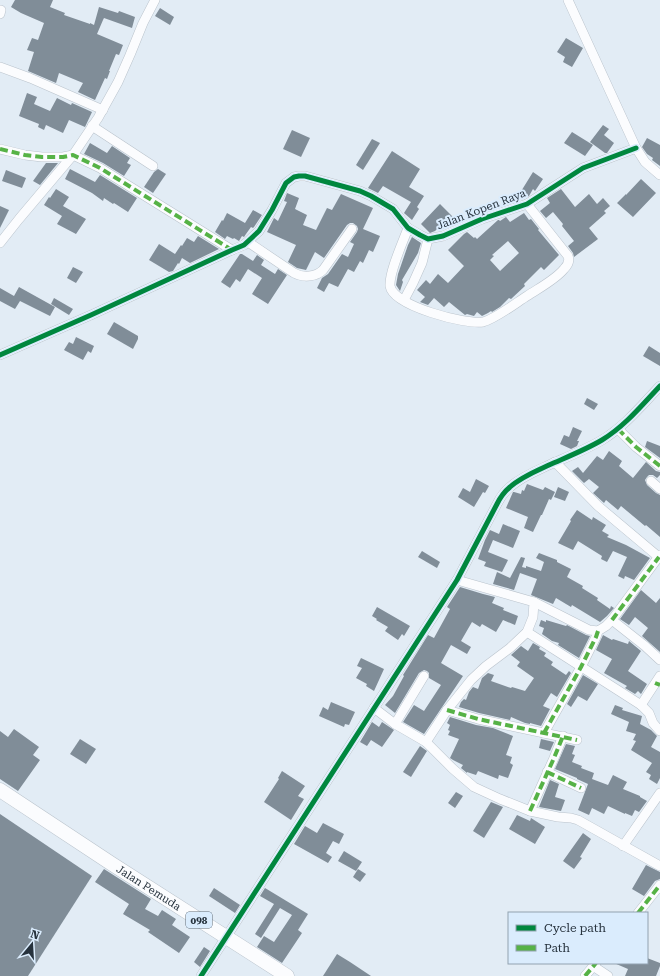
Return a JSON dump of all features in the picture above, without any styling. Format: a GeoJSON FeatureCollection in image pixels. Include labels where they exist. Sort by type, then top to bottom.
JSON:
{"type":"FeatureCollection","features":[{"type":"Feature","properties":{"kind":"main road","name":"Jalan Pemuda"},"geometry":{"type":"LineString","coordinates":[[0,790],[95,853],[287,976]]}},
{"type":"Feature","properties":{"kind":"street"},"geometry":{"type":"LineString","coordinates":[[0,242],[73,155],[103,110],[118,82],[143,23],[155,0]]}},
{"type":"Feature","properties":{"kind":"street"},"geometry":{"type":"LineString","coordinates":[[568,0],[636,148],[645,162],[660,175]]}},
{"type":"Feature","properties":{"kind":"street"},"geometry":{"type":"LineString","coordinates":[[0,66],[103,110]]}},
{"type":"Feature","properties":{"kind":"street"},"geometry":{"type":"LineString","coordinates":[[92,126],[153,166]]}},
{"type":"Feature","properties":{"kind":"street","name":"Jalan Kopen Raya"},"geometry":{"type":"LineString","coordinates":[[0,355],[244,245],[259,231],[286,183],[294,177],[305,176],[360,191],[371,196],[393,209],[408,228],[428,239],[442,236],[482,219],[527,204],[583,168],[636,148]]}},
{"type":"Feature","properties":{"kind":"street"},"geometry":{"type":"LineString","coordinates":[[0,149],[42,157],[63,157],[73,155],[100,168],[232,250]]}},
{"type":"Feature","properties":{"kind":"street"},"geometry":{"type":"LineString","coordinates":[[408,228],[393,267],[390,286],[393,291],[417,308],[460,320],[484,322],[558,275],[567,266],[569,261],[569,257],[527,204]]}},
{"type":"Feature","properties":{"kind":"street"},"geometry":{"type":"LineString","coordinates":[[248,242],[294,273],[302,276],[314,275],[319,274],[323,270],[352,228]]}},
{"type":"Feature","properties":{"kind":"street"},"geometry":{"type":"LineString","coordinates":[[404,300],[420,268],[428,239]]}},
{"type":"Feature","properties":{"kind":"street"},"geometry":{"type":"LineString","coordinates":[[201,976],[457,580],[504,493],[520,479],[581,451],[618,429],[660,386]]}},
{"type":"Feature","properties":{"kind":"street"},"geometry":{"type":"LineString","coordinates":[[618,429],[636,447],[660,466]]}},
{"type":"Feature","properties":{"kind":"street"},"geometry":{"type":"LineString","coordinates":[[457,580],[534,602],[589,630],[598,631],[612,620],[660,557],[598,506],[555,462]]}},
{"type":"Feature","properties":{"kind":"street"},"geometry":{"type":"LineString","coordinates":[[651,481],[660,489]]}},
{"type":"Feature","properties":{"kind":"street"},"geometry":{"type":"LineString","coordinates":[[426,742],[447,710],[471,680],[527,632],[533,618],[534,602]]}},
{"type":"Feature","properties":{"kind":"street"},"geometry":{"type":"LineString","coordinates":[[612,620],[660,660]]}},
{"type":"Feature","properties":{"kind":"street"},"geometry":{"type":"LineString","coordinates":[[544,733],[581,667],[598,631]]}},
{"type":"Feature","properties":{"kind":"street"},"geometry":{"type":"LineString","coordinates":[[527,632],[641,705],[649,713],[660,731]]}},
{"type":"Feature","properties":{"kind":"street"},"geometry":{"type":"LineString","coordinates":[[396,724],[424,676]]}},
{"type":"Feature","properties":{"kind":"street"},"geometry":{"type":"LineString","coordinates":[[641,705],[658,681]]}},
{"type":"Feature","properties":{"kind":"street"},"geometry":{"type":"LineString","coordinates":[[374,708],[396,724],[426,742],[453,769],[474,787],[530,811],[578,820],[660,866]]}},
{"type":"Feature","properties":{"kind":"street"},"geometry":{"type":"LineString","coordinates":[[447,710],[478,719],[577,740]]}},
{"type":"Feature","properties":{"kind":"street"},"geometry":{"type":"LineString","coordinates":[[530,811],[554,758],[562,736]]}},
{"type":"Feature","properties":{"kind":"street"},"geometry":{"type":"LineString","coordinates":[[547,772],[581,788]]}},
{"type":"Feature","properties":{"kind":"street"},"geometry":{"type":"LineString","coordinates":[[623,846],[660,793]]}},
{"type":"Feature","properties":{"kind":"street"},"geometry":{"type":"LineString","coordinates":[[639,912],[660,885]]}},
{"type":"Feature","properties":{"kind":"street"},"geometry":{"type":"LineString","coordinates":[[585,976],[594,965],[608,976]]}},
{"type":"Feature","properties":{"kind":"building"},"geometry":{"type":"Polygon","coordinates":[[[15,0],[53,0],[50,7],[65,13],[64,15],[94,25],[99,7],[118,13],[119,11],[135,17],[132,28],[104,18],[103,20],[97,34],[123,45],[119,55],[116,54],[107,79],[105,78],[95,100],[78,92],[83,83],[59,73],[56,83],[28,71],[34,52],[27,50],[32,38],[38,40],[44,23],[11,7],[15,0]]]}},
{"type":"Feature","properties":{"kind":"building"},"geometry":{"type":"Polygon","coordinates":[[[160,8],[174,17],[170,25],[155,16],[160,8]]]}},
{"type":"Feature","properties":{"kind":"building"},"geometry":{"type":"Polygon","coordinates":[[[566,38],[583,48],[572,67],[563,62],[565,57],[557,52],[566,38]]]}},
{"type":"Feature","properties":{"kind":"building"},"geometry":{"type":"Polygon","coordinates":[[[27,93],[37,97],[34,104],[50,111],[57,98],[71,105],[72,103],[92,112],[85,127],[69,120],[63,133],[46,125],[44,130],[38,127],[39,124],[19,116],[27,93]]]}},
{"type":"Feature","properties":{"kind":"building"},"geometry":{"type":"Polygon","coordinates":[[[603,125],[609,129],[604,135],[614,143],[607,153],[590,142],[603,125]]]}},
{"type":"Feature","properties":{"kind":"building"},"geometry":{"type":"Polygon","coordinates":[[[292,130],[310,138],[301,157],[283,149],[292,130]]]}},
{"type":"Feature","properties":{"kind":"building"},"geometry":{"type":"Polygon","coordinates":[[[572,132],[593,145],[585,156],[564,143],[572,132]]]}},
{"type":"Feature","properties":{"kind":"building"},"geometry":{"type":"Polygon","coordinates":[[[647,138],[660,145],[660,166],[652,160],[653,158],[647,154],[642,147],[647,138]]]}},
{"type":"Feature","properties":{"kind":"building"},"geometry":{"type":"Polygon","coordinates":[[[372,139],[380,143],[363,170],[356,165],[372,139]]]}},
{"type":"Feature","properties":{"kind":"building"},"geometry":{"type":"Polygon","coordinates":[[[90,143],[107,153],[112,146],[130,158],[127,163],[131,165],[124,176],[103,163],[84,154],[90,143]]]}},
{"type":"Feature","properties":{"kind":"building"},"geometry":{"type":"Polygon","coordinates":[[[392,151],[420,169],[409,187],[424,196],[417,207],[419,209],[412,220],[404,213],[411,202],[383,186],[378,193],[368,188],[392,151]]]}},
{"type":"Feature","properties":{"kind":"building"},"geometry":{"type":"Polygon","coordinates":[[[46,163],[58,163],[40,185],[33,181],[46,163]]]}},
{"type":"Feature","properties":{"kind":"building"},"geometry":{"type":"Polygon","coordinates":[[[70,169],[95,182],[100,175],[137,198],[128,212],[104,198],[103,201],[92,193],[65,179],[70,169]]]}},
{"type":"Feature","properties":{"kind":"building"},"geometry":{"type":"Polygon","coordinates":[[[158,169],[166,174],[153,193],[144,187],[154,172],[158,169]]]}},
{"type":"Feature","properties":{"kind":"building"},"geometry":{"type":"Polygon","coordinates":[[[6,170],[26,178],[22,188],[2,181],[6,170]]]}},
{"type":"Feature","properties":{"kind":"building"},"geometry":{"type":"Polygon","coordinates":[[[533,172],[543,179],[535,191],[533,189],[527,197],[520,193],[533,172]]]}},
{"type":"Feature","properties":{"kind":"building"},"geometry":{"type":"Polygon","coordinates":[[[641,179],[656,193],[633,217],[617,203],[641,179]]]}},
{"type":"Feature","properties":{"kind":"building"},"geometry":{"type":"Polygon","coordinates":[[[56,189],[69,197],[63,206],[86,219],[76,234],[57,224],[62,216],[44,205],[56,189]]]}},
{"type":"Feature","properties":{"kind":"building"},"geometry":{"type":"Polygon","coordinates":[[[561,189],[575,207],[589,194],[597,204],[603,198],[610,206],[604,211],[606,213],[589,228],[598,239],[574,257],[568,246],[574,241],[562,226],[563,224],[553,212],[546,218],[540,211],[550,203],[547,198],[561,189]]]}},
{"type":"Feature","properties":{"kind":"building"},"geometry":{"type":"Polygon","coordinates":[[[287,193],[299,198],[295,209],[307,215],[303,225],[316,230],[327,208],[332,210],[341,194],[373,208],[363,229],[380,236],[373,252],[369,250],[363,263],[360,261],[354,272],[348,269],[338,287],[329,283],[324,292],[317,288],[322,278],[328,274],[342,254],[348,257],[354,244],[350,242],[357,232],[357,226],[353,223],[347,225],[324,258],[315,252],[306,270],[297,268],[288,262],[296,245],[267,232],[274,218],[278,221],[287,202],[284,201],[287,193]]]}},
{"type":"Feature","properties":{"kind":"building"},"geometry":{"type":"Polygon","coordinates":[[[440,204],[454,218],[446,228],[440,230],[438,228],[430,233],[421,224],[440,204]]]}},
{"type":"Feature","properties":{"kind":"building"},"geometry":{"type":"Polygon","coordinates":[[[0,206],[9,210],[0,228],[0,206]]]}},
{"type":"Feature","properties":{"kind":"building"},"geometry":{"type":"Polygon","coordinates":[[[253,210],[262,215],[254,227],[251,227],[239,241],[227,236],[225,239],[215,232],[227,213],[245,223],[253,210]]]}},
{"type":"Feature","properties":{"kind":"building"},"geometry":{"type":"Polygon","coordinates":[[[524,213],[529,220],[531,219],[539,229],[538,230],[559,255],[544,270],[541,267],[524,284],[525,286],[511,299],[509,298],[500,307],[482,316],[477,312],[474,316],[467,314],[465,315],[449,302],[444,307],[434,298],[428,305],[420,302],[425,297],[417,290],[426,280],[430,284],[438,274],[448,283],[464,266],[448,250],[464,234],[467,232],[477,239],[498,220],[500,221],[506,217],[510,222],[524,213]],[[508,241],[492,255],[494,256],[490,260],[500,271],[519,253],[508,241]]]}},
{"type":"Feature","properties":{"kind":"building"},"geometry":{"type":"Polygon","coordinates":[[[198,236],[219,249],[190,263],[182,258],[173,271],[169,272],[149,260],[159,244],[175,254],[187,238],[194,242],[198,236]]]}},
{"type":"Feature","properties":{"kind":"building"},"geometry":{"type":"Polygon","coordinates":[[[412,237],[421,243],[418,253],[402,280],[403,282],[400,291],[396,285],[398,274],[412,237]]]}},
{"type":"Feature","properties":{"kind":"building"},"geometry":{"type":"Polygon","coordinates":[[[240,254],[253,261],[257,255],[264,260],[261,265],[275,274],[278,269],[287,275],[268,304],[252,294],[262,278],[248,269],[240,282],[236,279],[230,288],[221,282],[240,254]]]}},
{"type":"Feature","properties":{"kind":"building"},"geometry":{"type":"Polygon","coordinates":[[[73,267],[83,272],[76,283],[67,278],[73,267]]]}},
{"type":"Feature","properties":{"kind":"building"},"geometry":{"type":"Polygon","coordinates":[[[19,287],[55,307],[50,316],[20,301],[15,309],[0,301],[0,288],[14,296],[19,287]]]}},
{"type":"Feature","properties":{"kind":"building"},"geometry":{"type":"Polygon","coordinates":[[[54,298],[73,309],[69,315],[51,304],[54,298]]]}},
{"type":"Feature","properties":{"kind":"building"},"geometry":{"type":"Polygon","coordinates":[[[114,322],[138,336],[133,349],[107,334],[114,322]]]}},
{"type":"Feature","properties":{"kind":"building"},"geometry":{"type":"Polygon","coordinates":[[[76,337],[94,346],[91,353],[88,351],[83,360],[64,350],[69,342],[73,344],[76,337]]]}},
{"type":"Feature","properties":{"kind":"building"},"geometry":{"type":"Polygon","coordinates":[[[649,346],[660,353],[660,366],[643,356],[649,346]]]}},
{"type":"Feature","properties":{"kind":"building"},"geometry":{"type":"Polygon","coordinates":[[[587,398],[598,404],[594,410],[584,404],[587,398]]]}},
{"type":"Feature","properties":{"kind":"building"},"geometry":{"type":"Polygon","coordinates":[[[573,427],[582,431],[577,441],[579,441],[577,446],[571,449],[560,444],[564,435],[569,437],[573,427]]]}},
{"type":"Feature","properties":{"kind":"building"},"geometry":{"type":"Polygon","coordinates":[[[647,441],[660,446],[660,458],[645,447],[647,441]]]}},
{"type":"Feature","properties":{"kind":"building"},"geometry":{"type":"Polygon","coordinates":[[[609,451],[622,461],[619,466],[633,478],[646,462],[656,471],[660,472],[660,475],[657,478],[653,475],[649,475],[645,480],[647,485],[660,495],[660,537],[621,506],[618,510],[606,500],[604,503],[593,493],[599,487],[589,479],[584,483],[572,471],[578,467],[583,473],[597,456],[603,460],[609,451]]]}},
{"type":"Feature","properties":{"kind":"building"},"geometry":{"type":"Polygon","coordinates":[[[476,479],[489,486],[485,493],[483,492],[474,507],[458,497],[463,488],[470,492],[476,479]]]}},
{"type":"Feature","properties":{"kind":"building"},"geometry":{"type":"Polygon","coordinates":[[[527,484],[543,490],[545,487],[555,492],[551,500],[549,499],[533,532],[524,528],[528,517],[506,508],[513,492],[521,494],[522,490],[524,491],[527,484]]]}},
{"type":"Feature","properties":{"kind":"building"},"geometry":{"type":"Polygon","coordinates":[[[558,487],[569,492],[565,501],[554,497],[558,487]]]}},
{"type":"Feature","properties":{"kind":"building"},"geometry":{"type":"Polygon","coordinates":[[[577,510],[592,520],[593,517],[606,525],[602,531],[609,535],[607,537],[650,558],[634,580],[625,576],[624,579],[618,576],[627,557],[613,551],[607,562],[601,559],[602,556],[578,541],[573,550],[558,543],[577,510]]]}},
{"type":"Feature","properties":{"kind":"building"},"geometry":{"type":"Polygon","coordinates":[[[503,524],[520,531],[513,548],[493,540],[488,552],[508,560],[502,572],[484,566],[486,562],[478,559],[490,530],[499,534],[503,524]]]}},
{"type":"Feature","properties":{"kind":"building"},"geometry":{"type":"Polygon","coordinates":[[[422,551],[440,562],[437,568],[418,557],[422,551]]]}},
{"type":"Feature","properties":{"kind":"building"},"geometry":{"type":"Polygon","coordinates":[[[539,553],[557,560],[557,562],[571,569],[567,577],[583,586],[582,588],[598,598],[597,600],[610,609],[611,606],[614,608],[600,622],[572,605],[571,607],[556,598],[553,604],[531,595],[537,579],[520,573],[514,590],[493,584],[497,572],[510,578],[521,557],[525,558],[522,567],[526,568],[526,566],[541,571],[544,562],[536,558],[539,553]]]}},
{"type":"Feature","properties":{"kind":"building"},"geometry":{"type":"Polygon","coordinates":[[[460,587],[495,597],[492,603],[504,608],[503,610],[518,616],[515,625],[503,620],[496,632],[482,624],[480,627],[472,622],[461,641],[471,647],[467,654],[451,645],[441,663],[463,676],[424,734],[403,722],[414,705],[424,711],[441,685],[429,678],[429,673],[427,671],[424,670],[419,673],[395,713],[385,705],[393,696],[404,676],[403,675],[428,635],[434,638],[450,609],[447,607],[460,587]]]}},
{"type":"Feature","properties":{"kind":"building"},"geometry":{"type":"Polygon","coordinates":[[[641,590],[656,603],[660,598],[660,652],[642,636],[648,628],[635,617],[629,625],[620,619],[641,590]]]}},
{"type":"Feature","properties":{"kind":"building"},"geometry":{"type":"Polygon","coordinates":[[[377,607],[410,626],[404,636],[402,634],[398,640],[385,631],[388,627],[372,616],[377,607]]]}},
{"type":"Feature","properties":{"kind":"building"},"geometry":{"type":"Polygon","coordinates":[[[541,620],[567,625],[590,636],[579,658],[558,645],[559,643],[552,641],[542,634],[544,628],[539,626],[541,620]]]}},
{"type":"Feature","properties":{"kind":"building"},"geometry":{"type":"Polygon","coordinates":[[[603,635],[612,640],[613,639],[628,644],[629,641],[641,651],[628,671],[647,684],[641,694],[638,691],[635,694],[625,688],[627,686],[604,673],[612,659],[596,650],[603,635]]]}},
{"type":"Feature","properties":{"kind":"building"},"geometry":{"type":"Polygon","coordinates":[[[533,643],[546,653],[544,656],[553,662],[551,665],[566,675],[569,671],[571,673],[557,697],[551,693],[543,706],[550,709],[541,726],[525,723],[511,717],[510,720],[459,707],[464,699],[466,700],[473,687],[478,689],[482,678],[488,673],[494,675],[491,681],[525,691],[534,678],[517,666],[520,662],[511,655],[521,646],[528,651],[533,643]]]}},
{"type":"Feature","properties":{"kind":"building"},"geometry":{"type":"Polygon","coordinates":[[[361,658],[384,669],[374,691],[366,686],[367,684],[356,678],[362,668],[357,666],[361,658]]]}},
{"type":"Feature","properties":{"kind":"building"},"geometry":{"type":"Polygon","coordinates":[[[583,675],[598,684],[587,701],[578,696],[571,707],[567,704],[583,675]]]}},
{"type":"Feature","properties":{"kind":"building"},"geometry":{"type":"Polygon","coordinates":[[[331,702],[355,712],[349,725],[345,724],[344,727],[319,716],[323,707],[328,710],[331,702]]]}},
{"type":"Feature","properties":{"kind":"building"},"geometry":{"type":"Polygon","coordinates":[[[615,705],[623,708],[622,710],[642,716],[640,724],[651,730],[657,736],[651,747],[660,752],[660,778],[657,784],[649,779],[651,775],[646,772],[652,763],[631,750],[636,741],[633,740],[636,734],[626,731],[629,722],[611,714],[615,705]]]}},
{"type":"Feature","properties":{"kind":"building"},"geometry":{"type":"Polygon","coordinates":[[[450,717],[476,725],[493,728],[513,736],[506,755],[512,757],[510,763],[513,765],[508,778],[499,775],[498,779],[478,771],[476,775],[467,773],[461,768],[463,765],[450,758],[459,739],[448,735],[450,725],[447,723],[450,717]]]}},
{"type":"Feature","properties":{"kind":"building"},"geometry":{"type":"Polygon","coordinates":[[[372,722],[379,727],[382,722],[394,730],[382,747],[371,740],[367,746],[360,742],[372,722]]]}},
{"type":"Feature","properties":{"kind":"building"},"geometry":{"type":"Polygon","coordinates":[[[14,729],[39,747],[33,755],[40,760],[18,791],[0,779],[0,731],[8,737],[14,729]]]}},
{"type":"Feature","properties":{"kind":"building"},"geometry":{"type":"Polygon","coordinates":[[[80,739],[96,749],[86,764],[70,754],[80,739]]]}},
{"type":"Feature","properties":{"kind":"building"},"geometry":{"type":"Polygon","coordinates":[[[541,739],[554,742],[550,751],[539,748],[541,739]]]}},
{"type":"Feature","properties":{"kind":"building"},"geometry":{"type":"Polygon","coordinates":[[[566,744],[575,746],[572,754],[575,755],[572,762],[582,766],[581,768],[594,773],[592,779],[608,785],[613,775],[627,782],[623,789],[640,796],[647,801],[639,812],[635,810],[632,816],[608,806],[604,814],[592,808],[589,815],[578,810],[588,784],[555,769],[566,744]]]}},
{"type":"Feature","properties":{"kind":"building"},"geometry":{"type":"Polygon","coordinates":[[[420,746],[427,751],[411,777],[403,772],[420,746]]]}},
{"type":"Feature","properties":{"kind":"building"},"geometry":{"type":"Polygon","coordinates":[[[282,771],[305,786],[298,796],[304,799],[291,820],[264,802],[279,779],[278,778],[282,771]]]}},
{"type":"Feature","properties":{"kind":"building"},"geometry":{"type":"Polygon","coordinates":[[[550,780],[559,784],[555,797],[565,800],[561,811],[539,807],[550,780]]]}},
{"type":"Feature","properties":{"kind":"building"},"geometry":{"type":"Polygon","coordinates":[[[456,792],[463,796],[455,808],[448,803],[456,792]]]}},
{"type":"Feature","properties":{"kind":"building"},"geometry":{"type":"Polygon","coordinates":[[[491,802],[503,807],[484,838],[473,831],[491,802]]]}},
{"type":"Feature","properties":{"kind":"building"},"geometry":{"type":"Polygon","coordinates":[[[0,814],[92,876],[28,976],[0,976],[0,814]]]}},
{"type":"Feature","properties":{"kind":"building"},"geometry":{"type":"Polygon","coordinates":[[[517,815],[530,821],[531,818],[545,827],[535,844],[509,829],[517,815]]]}},
{"type":"Feature","properties":{"kind":"building"},"geometry":{"type":"Polygon","coordinates":[[[323,823],[344,834],[339,844],[333,841],[326,853],[332,857],[328,863],[294,844],[305,826],[317,833],[323,823]]]}},
{"type":"Feature","properties":{"kind":"building"},"geometry":{"type":"Polygon","coordinates":[[[583,833],[591,839],[580,857],[582,858],[574,869],[563,861],[583,833]]]}},
{"type":"Feature","properties":{"kind":"building"},"geometry":{"type":"Polygon","coordinates":[[[344,851],[362,862],[356,871],[338,861],[344,851]]]}},
{"type":"Feature","properties":{"kind":"building"},"geometry":{"type":"Polygon","coordinates":[[[646,865],[660,872],[660,879],[655,881],[644,896],[632,889],[646,865]]]}},
{"type":"Feature","properties":{"kind":"building"},"geometry":{"type":"Polygon","coordinates":[[[104,869],[151,899],[145,909],[158,916],[162,910],[176,919],[172,925],[190,937],[179,953],[148,932],[150,930],[123,914],[129,904],[95,882],[104,869]]]}},
{"type":"Feature","properties":{"kind":"building"},"geometry":{"type":"Polygon","coordinates":[[[358,869],[366,874],[360,882],[353,877],[358,869]]]}},
{"type":"Feature","properties":{"kind":"building"},"geometry":{"type":"Polygon","coordinates":[[[214,888],[240,905],[235,913],[209,896],[214,888]]]}},
{"type":"Feature","properties":{"kind":"building"},"geometry":{"type":"Polygon","coordinates":[[[265,888],[308,914],[298,930],[302,933],[282,963],[257,947],[264,936],[274,942],[292,915],[280,908],[261,938],[255,934],[274,904],[260,896],[265,888]]]}},
{"type":"Feature","properties":{"kind":"building"},"geometry":{"type":"Polygon","coordinates":[[[204,947],[210,951],[200,967],[194,962],[204,947]]]}},
{"type":"Feature","properties":{"kind":"building"},"geometry":{"type":"Polygon","coordinates":[[[337,954],[350,962],[371,976],[323,976],[337,954]]]}},
{"type":"Feature","properties":{"kind":"building"},"geometry":{"type":"Polygon","coordinates":[[[648,958],[660,963],[656,976],[625,976],[628,969],[616,964],[648,964],[648,958]]]}},
{"type":"Feature","properties":{"kind":"marked path"},"geometry":{"type":"LineString","coordinates":[[0,149],[25,155],[42,157],[63,157],[73,155],[100,168],[232,250]]}},
{"type":"Feature","properties":{"kind":"marked path"},"geometry":{"type":"LineString","coordinates":[[618,429],[636,447],[660,466]]}},
{"type":"Feature","properties":{"kind":"marked path"},"geometry":{"type":"LineString","coordinates":[[612,620],[659,557]]}},
{"type":"Feature","properties":{"kind":"marked path"},"geometry":{"type":"LineString","coordinates":[[544,733],[581,667],[598,631]]}},
{"type":"Feature","properties":{"kind":"marked path"},"geometry":{"type":"LineString","coordinates":[[655,683],[660,685]]}},
{"type":"Feature","properties":{"kind":"marked path"},"geometry":{"type":"LineString","coordinates":[[447,710],[478,719],[577,740]]}},
{"type":"Feature","properties":{"kind":"marked path"},"geometry":{"type":"LineString","coordinates":[[530,811],[563,736]]}},
{"type":"Feature","properties":{"kind":"marked path"},"geometry":{"type":"LineString","coordinates":[[547,772],[581,788]]}},
{"type":"Feature","properties":{"kind":"marked path"},"geometry":{"type":"LineString","coordinates":[[639,912],[660,885]]}},
{"type":"Feature","properties":{"kind":"marked path"},"geometry":{"type":"LineString","coordinates":[[585,976],[595,964]]}},
{"type":"Feature","properties":{"kind":"cycle path"},"geometry":{"type":"LineString","coordinates":[[0,355],[244,245],[259,231],[286,183],[294,177],[305,176],[360,191],[371,196],[393,209],[408,228],[428,239],[443,236],[482,219],[527,204],[583,168],[636,148]]}},
{"type":"Feature","properties":{"kind":"cycle path"},"geometry":{"type":"LineString","coordinates":[[201,976],[457,580],[502,495],[514,483],[524,477],[602,440],[633,415],[660,386]]}}]}
